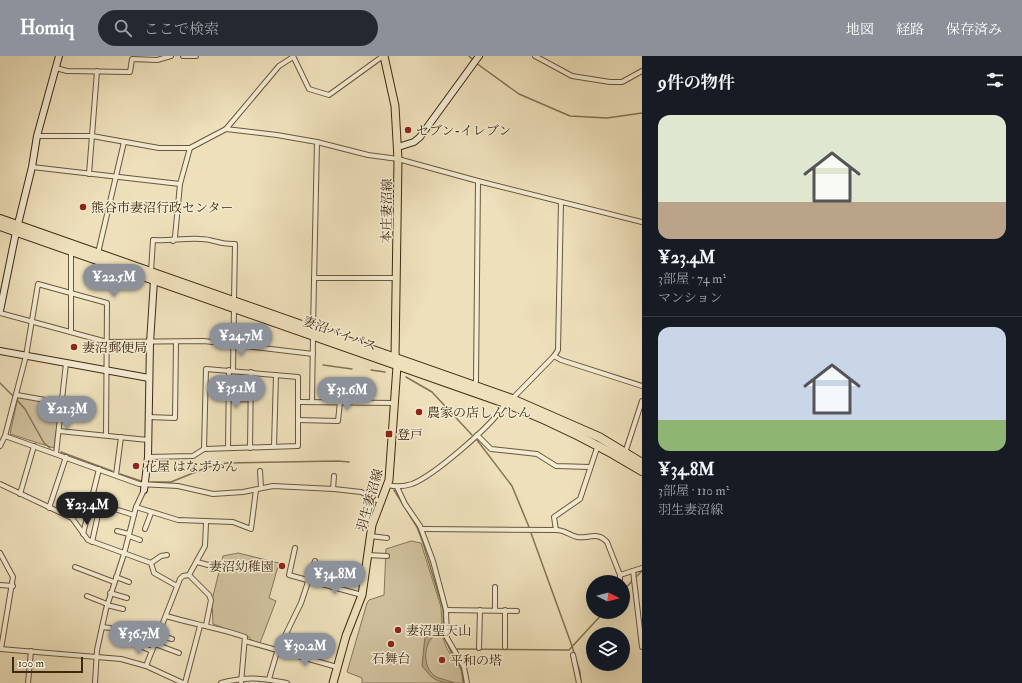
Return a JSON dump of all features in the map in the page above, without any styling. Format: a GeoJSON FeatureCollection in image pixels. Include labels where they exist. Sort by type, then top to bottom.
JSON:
{"type":"FeatureCollection","features":[{"type":"Feature","properties":{"kind":"highway","name":"妻沼バイパス"},"geometry":{"type":"LineString","coordinates":[[0,219],[17,229],[71,252],[152,276],[474,386],[509,401],[599,445],[642,471]]}},
{"type":"Feature","properties":{"kind":"highway","name":"妻沼バイパス"},"geometry":{"type":"LineString","coordinates":[[0,226],[17,229],[98,253],[152,276]]}},
{"type":"Feature","properties":{"kind":"highway","name":"妻沼バイパス"},"geometry":{"type":"LineString","coordinates":[[313,332],[397,366],[509,401],[562,420],[642,463]]}},
{"type":"Feature","properties":{"kind":"main road","name":"本庄妻沼線"},"geometry":{"type":"LineString","coordinates":[[384,56],[394,99],[398,147],[395,358],[397,366]]}},
{"type":"Feature","properties":{"kind":"main road","name":"羽生妻沼線"},"geometry":{"type":"LineString","coordinates":[[333,683],[346,636],[362,595],[370,536],[388,485],[391,465],[397,366]]}},
{"type":"Feature","properties":{"kind":"street"},"geometry":{"type":"LineString","coordinates":[[59,56],[37,136],[32,167],[17,229],[0,312],[107,342],[233,344],[313,354]]}},
{"type":"Feature","properties":{"kind":"street"},"geometry":{"type":"LineString","coordinates":[[56,68],[67,70],[130,72],[132,58],[157,60],[171,56]]}},
{"type":"Feature","properties":{"kind":"street"},"geometry":{"type":"LineString","coordinates":[[183,56],[196,56]]}},
{"type":"Feature","properties":{"kind":"street"},"geometry":{"type":"LineString","coordinates":[[37,136],[92,136],[159,148],[190,148],[226,129],[279,66],[293,56],[309,89],[329,94],[384,56]]}},
{"type":"Feature","properties":{"kind":"street"},"geometry":{"type":"LineString","coordinates":[[398,147],[414,142],[420,137],[479,56]]}},
{"type":"Feature","properties":{"kind":"street"},"geometry":{"type":"LineString","coordinates":[[535,56],[572,76],[610,82],[622,82],[642,71]]}},
{"type":"Feature","properties":{"kind":"street"},"geometry":{"type":"LineString","coordinates":[[90,174],[97,71]]}},
{"type":"Feature","properties":{"kind":"street"},"geometry":{"type":"LineString","coordinates":[[226,129],[276,134],[317,142],[368,155],[398,159],[478,181],[599,210],[642,222]]}},
{"type":"Feature","properties":{"kind":"street"},"geometry":{"type":"LineString","coordinates":[[98,253],[124,142]]}},
{"type":"Feature","properties":{"kind":"street"},"geometry":{"type":"LineString","coordinates":[[312,402],[317,142]]}},
{"type":"Feature","properties":{"kind":"street"},"geometry":{"type":"LineString","coordinates":[[173,241],[175,237],[180,184],[190,148]]}},
{"type":"Feature","properties":{"kind":"street"},"geometry":{"type":"LineString","coordinates":[[32,167],[180,184]]}},
{"type":"Feature","properties":{"kind":"street"},"geometry":{"type":"LineString","coordinates":[[474,386],[476,381],[478,181]]}},
{"type":"Feature","properties":{"kind":"street"},"geometry":{"type":"LineString","coordinates":[[388,485],[397,487],[412,484],[426,477],[477,435],[554,356],[558,350],[561,202]]}},
{"type":"Feature","properties":{"kind":"street"},"geometry":{"type":"LineString","coordinates":[[94,683],[96,656],[107,604],[124,554],[136,507],[144,487],[148,457],[153,240],[173,241],[202,239],[223,245],[235,244],[233,344],[228,448]]}},
{"type":"Feature","properties":{"kind":"street"},"geometry":{"type":"LineString","coordinates":[[71,252],[71,331]]}},
{"type":"Feature","properties":{"kind":"street"},"geometry":{"type":"LineString","coordinates":[[314,278],[397,278]]}},
{"type":"Feature","properties":{"kind":"street"},"geometry":{"type":"LineString","coordinates":[[0,446],[5,436],[17,395],[26,356],[38,284],[107,303],[108,371],[106,435]]}},
{"type":"Feature","properties":{"kind":"street"},"geometry":{"type":"LineString","coordinates":[[148,417],[175,418],[176,342]]}},
{"type":"Feature","properties":{"kind":"street"},"geometry":{"type":"LineString","coordinates":[[0,351],[149,378]]}},
{"type":"Feature","properties":{"kind":"street"},"geometry":{"type":"LineString","coordinates":[[554,356],[561,360],[642,386]]}},
{"type":"Feature","properties":{"kind":"street"},"geometry":{"type":"LineString","coordinates":[[56,454],[66,363]]}},
{"type":"Feature","properties":{"kind":"street"},"geometry":{"type":"LineString","coordinates":[[148,457],[193,456],[204,449],[298,446],[298,377],[206,369],[204,449]]}},
{"type":"Feature","properties":{"kind":"street"},"geometry":{"type":"LineString","coordinates":[[250,448],[251,372]]}},
{"type":"Feature","properties":{"kind":"street"},"geometry":{"type":"LineString","coordinates":[[274,446],[276,375]]}},
{"type":"Feature","properties":{"kind":"street"},"geometry":{"type":"LineString","coordinates":[[17,395],[62,403]]}},
{"type":"Feature","properties":{"kind":"street"},"geometry":{"type":"LineString","coordinates":[[625,453],[642,401]]}},
{"type":"Feature","properties":{"kind":"street"},"geometry":{"type":"LineString","coordinates":[[299,402],[395,404]]}},
{"type":"Feature","properties":{"kind":"street"},"geometry":{"type":"LineString","coordinates":[[298,420],[338,422],[340,402]]}},
{"type":"Feature","properties":{"kind":"street"},"geometry":{"type":"LineString","coordinates":[[59,431],[148,440]]}},
{"type":"Feature","properties":{"kind":"street"},"geometry":{"type":"LineString","coordinates":[[477,435],[490,449],[537,454],[556,466],[590,467]]}},
{"type":"Feature","properties":{"kind":"street"},"geometry":{"type":"LineString","coordinates":[[5,436],[116,475],[144,487],[178,486],[213,494],[256,490],[273,486],[333,488],[361,492],[381,502]]}},
{"type":"Feature","properties":{"kind":"street"},"geometry":{"type":"LineString","coordinates":[[116,475],[121,437]]}},
{"type":"Feature","properties":{"kind":"street"},"geometry":{"type":"LineString","coordinates":[[556,530],[554,517],[580,499],[599,445]]}},
{"type":"Feature","properties":{"kind":"street"},"geometry":{"type":"LineString","coordinates":[[20,494],[34,446]]}},
{"type":"Feature","properties":{"kind":"street"},"geometry":{"type":"LineString","coordinates":[[49,508],[66,457]]}},
{"type":"Feature","properties":{"kind":"street"},"geometry":{"type":"LineString","coordinates":[[83,534],[99,469]]}},
{"type":"Feature","properties":{"kind":"street"},"geometry":{"type":"LineString","coordinates":[[260,471],[261,488]]}},
{"type":"Feature","properties":{"kind":"street"},"geometry":{"type":"LineString","coordinates":[[333,488],[334,476]]}},
{"type":"Feature","properties":{"kind":"street"},"geometry":{"type":"LineString","coordinates":[[0,484],[72,518],[86,539],[151,563]]}},
{"type":"Feature","properties":{"kind":"street"},"geometry":{"type":"LineString","coordinates":[[345,490],[348,484]]}},
{"type":"Feature","properties":{"kind":"street"},"geometry":{"type":"LineString","coordinates":[[397,487],[405,504],[422,529],[438,574],[446,610],[447,638],[464,667],[467,683]]}},
{"type":"Feature","properties":{"kind":"street"},"geometry":{"type":"LineString","coordinates":[[136,507],[151,513],[178,520],[206,523],[239,523],[251,529],[256,490]]}},
{"type":"Feature","properties":{"kind":"street"},"geometry":{"type":"LineString","coordinates":[[92,502],[134,515]]}},
{"type":"Feature","properties":{"kind":"street"},"geometry":{"type":"LineString","coordinates":[[145,529],[151,513]]}},
{"type":"Feature","properties":{"kind":"street"},"geometry":{"type":"LineString","coordinates":[[92,542],[98,515]]}},
{"type":"Feature","properties":{"kind":"street"},"geometry":{"type":"LineString","coordinates":[[189,575],[206,543],[206,523]]}},
{"type":"Feature","properties":{"kind":"street"},"geometry":{"type":"LineString","coordinates":[[422,529],[565,530],[575,536],[591,535],[603,538],[607,542],[620,575],[642,568]]}},
{"type":"Feature","properties":{"kind":"street"},"geometry":{"type":"LineString","coordinates":[[117,531],[140,540]]}},
{"type":"Feature","properties":{"kind":"street"},"geometry":{"type":"LineString","coordinates":[[370,536],[387,538]]}},
{"type":"Feature","properties":{"kind":"street"},"geometry":{"type":"LineString","coordinates":[[295,548],[289,575],[362,595]]}},
{"type":"Feature","properties":{"kind":"street"},"geometry":{"type":"LineString","coordinates":[[0,553],[13,576],[13,586],[0,648],[127,660],[146,666],[183,683],[200,626]]}},
{"type":"Feature","properties":{"kind":"street"},"geometry":{"type":"LineString","coordinates":[[151,563],[161,556],[167,555]]}},
{"type":"Feature","properties":{"kind":"street"},"geometry":{"type":"LineString","coordinates":[[367,556],[387,556]]}},
{"type":"Feature","properties":{"kind":"street"},"geometry":{"type":"LineString","coordinates":[[269,680],[277,652],[301,603],[316,561]]}},
{"type":"Feature","properties":{"kind":"street"},"geometry":{"type":"LineString","coordinates":[[197,562],[208,565],[210,564]]}},
{"type":"Feature","properties":{"kind":"street"},"geometry":{"type":"LineString","coordinates":[[151,563],[154,573],[177,586]]}},
{"type":"Feature","properties":{"kind":"street"},"geometry":{"type":"LineString","coordinates":[[76,567],[114,582]]}},
{"type":"Feature","properties":{"kind":"street"},"geometry":{"type":"LineString","coordinates":[[633,571],[642,647]]}},
{"type":"Feature","properties":{"kind":"street"},"geometry":{"type":"LineString","coordinates":[[146,666],[177,586],[182,576],[189,575]]}},
{"type":"Feature","properties":{"kind":"street"},"geometry":{"type":"LineString","coordinates":[[189,575],[210,595],[211,600],[206,625]]}},
{"type":"Feature","properties":{"kind":"street"},"geometry":{"type":"LineString","coordinates":[[116,577],[129,582]]}},
{"type":"Feature","properties":{"kind":"street"},"geometry":{"type":"LineString","coordinates":[[0,585],[13,586]]}},
{"type":"Feature","properties":{"kind":"street"},"geometry":{"type":"LineString","coordinates":[[495,587],[495,610]]}},
{"type":"Feature","properties":{"kind":"street"},"geometry":{"type":"LineString","coordinates":[[110,593],[127,598]]}},
{"type":"Feature","properties":{"kind":"street"},"geometry":{"type":"LineString","coordinates":[[87,596],[123,609]]}},
{"type":"Feature","properties":{"kind":"street"},"geometry":{"type":"LineString","coordinates":[[446,610],[517,611]]}},
{"type":"Feature","properties":{"kind":"street"},"geometry":{"type":"LineString","coordinates":[[479,648],[480,610]]}},
{"type":"Feature","properties":{"kind":"street"},"geometry":{"type":"LineString","coordinates":[[505,610],[505,647]]}},
{"type":"Feature","properties":{"kind":"street"},"geometry":{"type":"LineString","coordinates":[[166,616],[200,626],[206,625],[245,637],[240,678],[241,683]]}},
{"type":"Feature","properties":{"kind":"street"},"geometry":{"type":"LineString","coordinates":[[102,627],[110,628]]}},
{"type":"Feature","properties":{"kind":"street"},"geometry":{"type":"LineString","coordinates":[[158,635],[172,639]]}},
{"type":"Feature","properties":{"kind":"street"},"geometry":{"type":"LineString","coordinates":[[245,641],[277,652],[337,667]]}},
{"type":"Feature","properties":{"kind":"street"},"geometry":{"type":"LineString","coordinates":[[132,644],[152,651]]}},
{"type":"Feature","properties":{"kind":"street"},"geometry":{"type":"LineString","coordinates":[[155,644],[178,653]]}},
{"type":"Feature","properties":{"kind":"street"},"geometry":{"type":"LineString","coordinates":[[28,683],[31,651]]}},
{"type":"Feature","properties":{"kind":"street"},"geometry":{"type":"LineString","coordinates":[[573,655],[579,683]]}},
{"type":"Feature","properties":{"kind":"street"},"geometry":{"type":"LineString","coordinates":[[221,683],[240,678],[287,683]]}},
{"type":"Feature","properties":{"kind":"shaded area"},"geometry":{"type":"Polygon","coordinates":[[[230,372],[250,375],[249,402],[230,402],[230,372]]]}},
{"type":"Feature","properties":{"kind":"shaded area"},"geometry":{"type":"Polygon","coordinates":[[[18,397],[60,404],[54,448],[10,434],[18,397]]]}},
{"type":"Feature","properties":{"kind":"shaded area"},"geometry":{"type":"Polygon","coordinates":[[[411,541],[421,543],[441,607],[443,638],[447,649],[461,669],[463,683],[362,683],[362,678],[347,672],[367,603],[369,600],[384,595],[386,549],[411,541]]]}},
{"type":"Feature","properties":{"kind":"shaded area"},"geometry":{"type":"Polygon","coordinates":[[[238,553],[279,563],[269,598],[276,601],[260,643],[252,641],[249,637],[213,624],[212,600],[223,556],[238,553]]]}},
{"type":"Feature","properties":{"kind":"shaded area"},"geometry":{"type":"Polygon","coordinates":[[[434,627],[438,629],[427,647],[426,663],[434,676],[455,683],[436,680],[429,675],[422,666],[425,636],[430,628],[434,627]]]}},
{"type":"Feature","properties":{"kind":"waterway"},"geometry":{"type":"LineString","coordinates":[[469,56],[473,60]]}},
{"type":"Feature","properties":{"kind":"waterway"},"geometry":{"type":"LineString","coordinates":[[476,63],[519,94],[570,116],[607,118],[642,113]]}},
{"type":"Feature","properties":{"kind":"waterway"},"geometry":{"type":"LineString","coordinates":[[323,365],[352,369]]}},
{"type":"Feature","properties":{"kind":"waterway"},"geometry":{"type":"LineString","coordinates":[[371,370],[385,372]]}},
{"type":"Feature","properties":{"kind":"waterway"},"geometry":{"type":"LineString","coordinates":[[406,377],[432,392],[472,435]]}},
{"type":"Feature","properties":{"kind":"waterway"},"geometry":{"type":"LineString","coordinates":[[0,383],[14,397]]}},
{"type":"Feature","properties":{"kind":"waterway"},"geometry":{"type":"LineString","coordinates":[[16,399],[25,409],[44,443],[50,448]]}},
{"type":"Feature","properties":{"kind":"waterway"},"geometry":{"type":"LineString","coordinates":[[477,440],[512,486],[529,527]]}},
{"type":"Feature","properties":{"kind":"waterway"},"geometry":{"type":"LineString","coordinates":[[61,452],[112,471]]}},
{"type":"Feature","properties":{"kind":"waterway"},"geometry":{"type":"LineString","coordinates":[[151,482],[171,482],[208,467],[227,463],[349,462]]}},
{"type":"Feature","properties":{"kind":"waterway"},"geometry":{"type":"LineString","coordinates":[[120,474],[141,481]]}},
{"type":"Feature","properties":{"kind":"waterway"},"geometry":{"type":"LineString","coordinates":[[394,490],[417,527],[423,543],[443,609],[444,637],[451,652],[462,669],[464,683]]}},
{"type":"Feature","properties":{"kind":"waterway"},"geometry":{"type":"LineString","coordinates":[[531,533],[572,646],[580,672],[581,683]]}},
{"type":"Feature","properties":{"kind":"waterway"},"geometry":{"type":"LineString","coordinates":[[635,578],[642,571]]}},
{"type":"Feature","properties":{"kind":"waterway"},"geometry":{"type":"LineString","coordinates":[[457,649],[569,650],[598,619]]}},
{"type":"Feature","properties":{"kind":"place","name":"セブン-イレブン"},"geometry":{"type":"Point","coordinates":[408,130]}},
{"type":"Feature","properties":{"kind":"place","name":"熊谷市妻沼行政センター"},"geometry":{"type":"Point","coordinates":[83,207]}},
{"type":"Feature","properties":{"kind":"place","name":"妻沼郵便局"},"geometry":{"type":"Point","coordinates":[74,347]}},
{"type":"Feature","properties":{"kind":"place","name":"農家の店しんしん"},"geometry":{"type":"Point","coordinates":[419,412]}},
{"type":"Feature","properties":{"kind":"place","name":"登戸"},"geometry":{"type":"Point","coordinates":[389,434]}},
{"type":"Feature","properties":{"kind":"place","name":"花屋 はなずかん"},"geometry":{"type":"Point","coordinates":[136,466]}},
{"type":"Feature","properties":{"kind":"place","name":"妻沼幼稚園"},"geometry":{"type":"Point","coordinates":[282,566]}},
{"type":"Feature","properties":{"kind":"place","name":"妻沼聖天山"},"geometry":{"type":"Point","coordinates":[398,630]}},
{"type":"Feature","properties":{"kind":"place","name":"石舞台"},"geometry":{"type":"Point","coordinates":[391,644]}},
{"type":"Feature","properties":{"kind":"place","name":"平和の塔"},"geometry":{"type":"Point","coordinates":[442,660]}}]}
